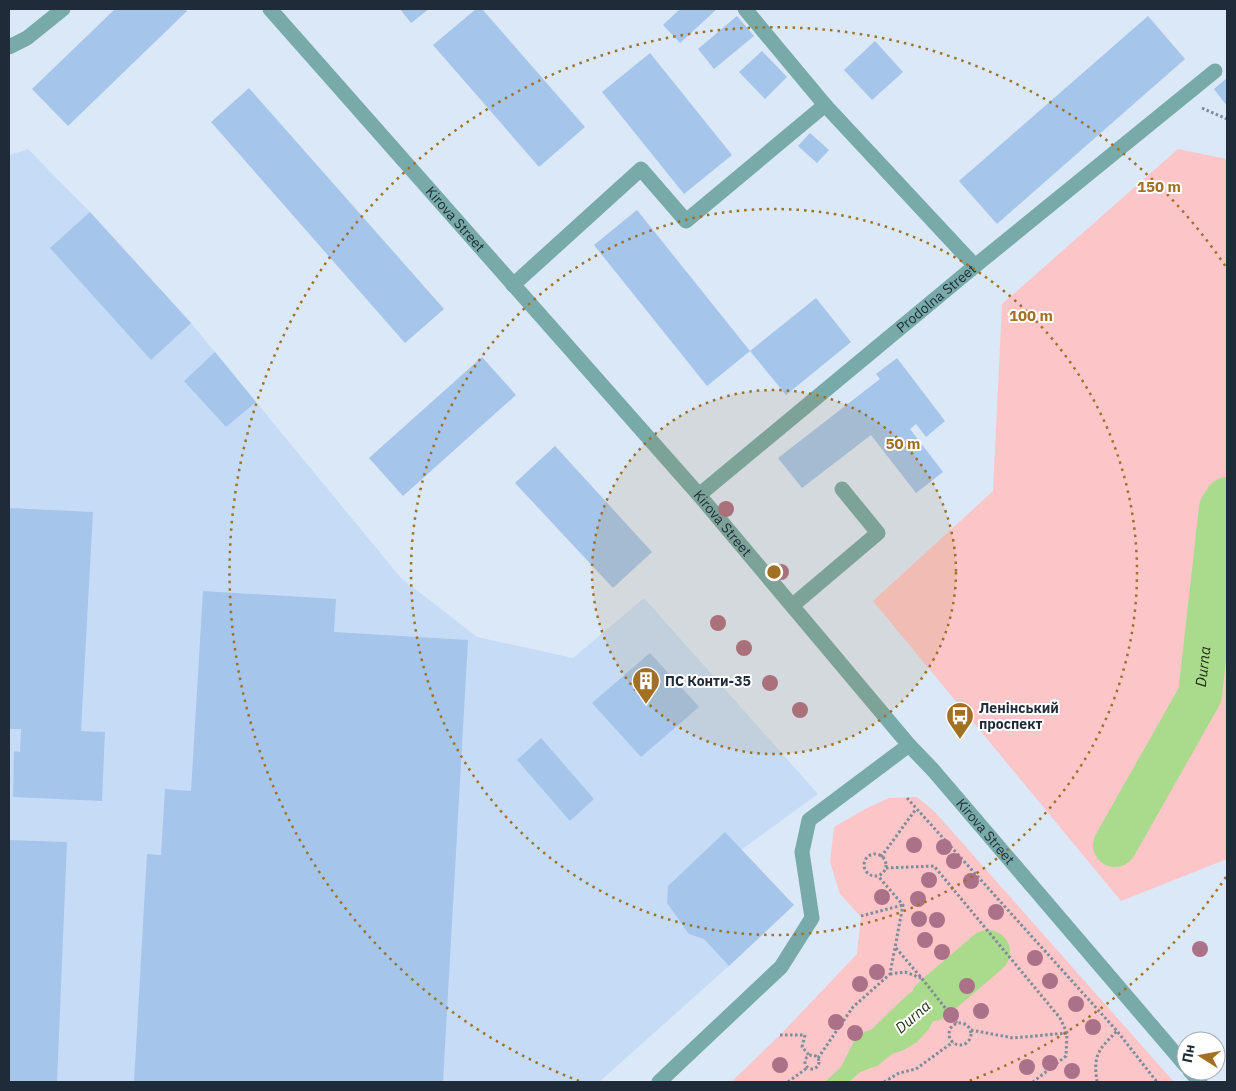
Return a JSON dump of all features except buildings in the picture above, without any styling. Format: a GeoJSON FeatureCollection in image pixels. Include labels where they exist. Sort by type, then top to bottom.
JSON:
{"type":"FeatureCollection","features":[{"type":"Feature","properties":{"kind":"street"},"geometry":{"type":"LineString","coordinates":[[9,47],[26,38],[63,9]]}},
{"type":"Feature","properties":{"kind":"street","name":"Prodolna Street"},"geometry":{"type":"LineString","coordinates":[[700,495],[975,266],[825,105],[745,9]]}},
{"type":"Feature","properties":{"kind":"street","name":"Kirova Street"},"geometry":{"type":"LineString","coordinates":[[278,11],[513,285],[700,495],[909,745],[933,770],[1176,1054]]}},
{"type":"Feature","properties":{"kind":"street"},"geometry":{"type":"LineString","coordinates":[[975,266],[1183,99],[1215,71]]}},
{"type":"Feature","properties":{"kind":"street"},"geometry":{"type":"LineString","coordinates":[[513,285],[641,169],[686,221],[825,105]]}},
{"type":"Feature","properties":{"kind":"street"},"geometry":{"type":"LineString","coordinates":[[793,605],[878,533],[842,489]]}},
{"type":"Feature","properties":{"kind":"street"},"geometry":{"type":"LineString","coordinates":[[658,1082],[781,967],[812,918],[802,852],[809,820],[909,745]]}},
{"type":"Feature","properties":{"kind":"path"},"geometry":{"type":"LineString","coordinates":[[1183,99],[1227,119]]}},
{"type":"Feature","properties":{"kind":"path"},"geometry":{"type":"LineString","coordinates":[[906,798],[1117,1031],[1157,1082]]}},
{"type":"Feature","properties":{"kind":"path"},"geometry":{"type":"LineString","coordinates":[[882,857],[916,809]]}},
{"type":"Feature","properties":{"kind":"path"},"geometry":{"type":"LineString","coordinates":[[886,868],[882,857],[876,854],[866,858],[864,863],[864,869],[872,876],[878,876],[886,868],[934,866],[1060,1018],[1067,1033],[1066,1056],[1033,1082]]}},
{"type":"Feature","properties":{"kind":"path"},"geometry":{"type":"LineString","coordinates":[[878,876],[903,905]]}},
{"type":"Feature","properties":{"kind":"path"},"geometry":{"type":"LineString","coordinates":[[861,916],[903,905]]}},
{"type":"Feature","properties":{"kind":"path"},"geometry":{"type":"LineString","coordinates":[[818,1058],[853,1008],[890,974],[903,905]]}},
{"type":"Feature","properties":{"kind":"path"},"geometry":{"type":"LineString","coordinates":[[896,948],[924,980],[956,1023]]}},
{"type":"Feature","properties":{"kind":"path"},"geometry":{"type":"LineString","coordinates":[[890,974],[905,972],[924,980]]}},
{"type":"Feature","properties":{"kind":"path"},"geometry":{"type":"LineString","coordinates":[[956,1023],[967,1025],[971,1030],[971,1036],[968,1041],[964,1044],[953,1042],[950,1032],[952,1026],[956,1023]]}},
{"type":"Feature","properties":{"kind":"path"},"geometry":{"type":"LineString","coordinates":[[971,1030],[1013,1038],[1067,1033]]}},
{"type":"Feature","properties":{"kind":"path"},"geometry":{"type":"LineString","coordinates":[[1097,1082],[1094,1064],[1102,1047],[1117,1031]]}},
{"type":"Feature","properties":{"kind":"path"},"geometry":{"type":"LineString","coordinates":[[780,1035],[805,1035],[802,1047],[809,1055],[814,1055],[818,1058],[820,1063],[817,1068],[812,1070],[807,1068]]}},
{"type":"Feature","properties":{"kind":"path"},"geometry":{"type":"LineString","coordinates":[[884,1082],[899,1074],[916,1069],[953,1042]]}},
{"type":"Feature","properties":{"kind":"path"},"geometry":{"type":"LineString","coordinates":[[807,1068],[805,1063],[809,1055]]}},
{"type":"Feature","properties":{"kind":"path"},"geometry":{"type":"LineString","coordinates":[[789,1082],[807,1068]]}},
{"type":"Feature","properties":{"kind":"shaded area"},"geometry":{"type":"Polygon","coordinates":[[[28,149],[90,212],[191,323],[401,578],[477,637],[573,658],[644,598],[818,794],[741,850],[729,966],[599,1082],[9,1082],[9,155],[28,149]]]}},
{"type":"Feature","properties":{"kind":"shaded area"},"geometry":{"type":"Polygon","coordinates":[[[1178,149],[1227,159],[1227,859],[1121,901],[873,601],[993,491],[1002,304],[1178,149]]]}},
{"type":"Feature","properties":{"kind":"shaded area"},"geometry":{"type":"Polygon","coordinates":[[[917,797],[935,812],[1174,1082],[731,1082],[780,1035],[857,954],[861,917],[840,894],[830,862],[834,827],[889,798],[917,797]]]}},
{"type":"Feature","properties":{"kind":"water"},"geometry":{"type":"Polygon","coordinates":[[[974,955],[983,967],[971,977],[970,988],[935,1018],[928,1030],[917,1042],[904,1050],[892,1054],[877,1066],[860,1072],[849,1082],[825,1082],[841,1067],[857,1035],[872,1029],[906,996],[950,963],[961,964],[974,955]]]}},
{"type":"Feature","properties":{"kind":"waterway","name":"Durna"},"geometry":{"type":"LineString","coordinates":[[1115,845],[1200,695],[1221,508],[1227,499]]}},
{"type":"Feature","properties":{"kind":"waterway","name":"Durna"},"geometry":{"type":"LineString","coordinates":[[933,999],[988,952]]}},
{"type":"Feature","properties":{"kind":"place","name":"ПС Конти-35"},"geometry":{"type":"Point","coordinates":[646,705]}},
{"type":"Feature","properties":{"kind":"place","name":"Ленінський проспект"},"geometry":{"type":"Point","coordinates":[960,740]}}]}
